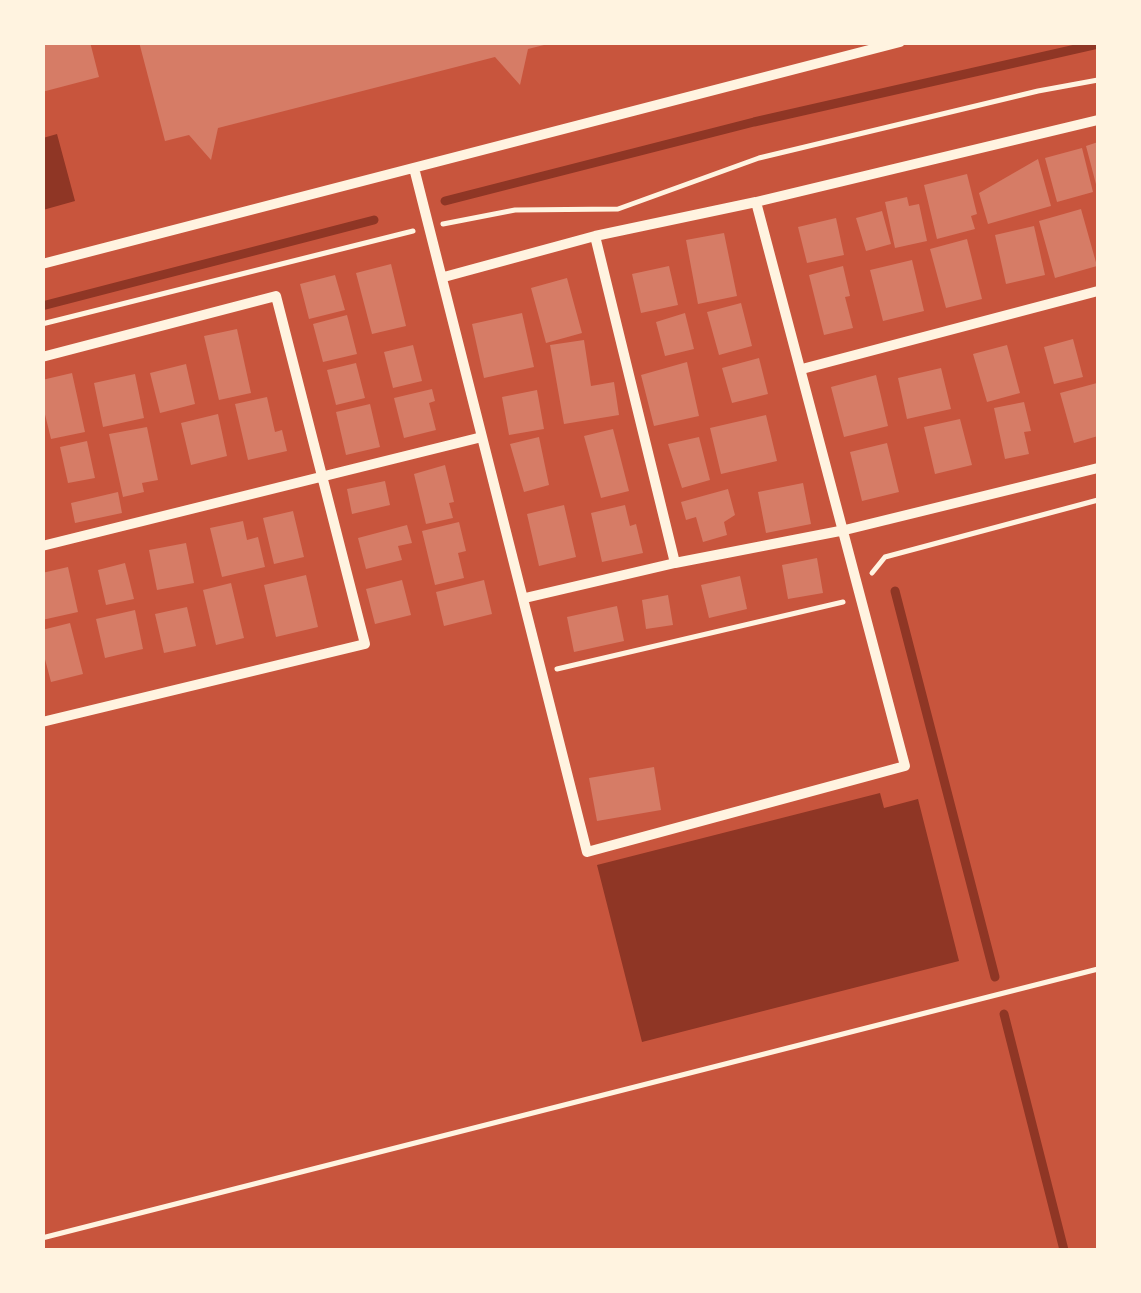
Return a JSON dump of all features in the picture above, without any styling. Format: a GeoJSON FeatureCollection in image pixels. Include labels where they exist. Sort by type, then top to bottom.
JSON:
{"type":"FeatureCollection","features":[{"type":"Feature","properties":{"kind":"street"},"geometry":{"type":"LineString","coordinates":[[42,264],[861,47],[900,42]]}},
{"type":"Feature","properties":{"kind":"street"},"geometry":{"type":"LineString","coordinates":[[444,277],[595,236],[756,202],[1098,120]]}},
{"type":"Feature","properties":{"kind":"street"},"geometry":{"type":"LineString","coordinates":[[414,168],[587,852],[905,766],[756,202]]}},
{"type":"Feature","properties":{"kind":"street"},"geometry":{"type":"LineString","coordinates":[[595,236],[675,563]]}},
{"type":"Feature","properties":{"kind":"street"},"geometry":{"type":"LineString","coordinates":[[802,368],[1098,291]]}},
{"type":"Feature","properties":{"kind":"street"},"geometry":{"type":"LineString","coordinates":[[42,356],[276,296],[365,644],[44,718]]}},
{"type":"Feature","properties":{"kind":"street"},"geometry":{"type":"LineString","coordinates":[[42,546],[482,437]]}},
{"type":"Feature","properties":{"kind":"street"},"geometry":{"type":"LineString","coordinates":[[524,598],[845,530],[1098,468]]}},
{"type":"Feature","properties":{"kind":"path"},"geometry":{"type":"LineString","coordinates":[[42,324],[430,226],[514,210],[618,209],[759,158],[1098,80]]}},
{"type":"Feature","properties":{"kind":"path"},"geometry":{"type":"LineString","coordinates":[[542,672],[847,600],[885,556],[1098,500]]}},
{"type":"Feature","properties":{"kind":"path"},"geometry":{"type":"LineString","coordinates":[[42,1238],[1098,969]]}},
{"type":"Feature","properties":{"kind":"shaded area"},"geometry":{"type":"Polygon","coordinates":[[[57,134],[75,201],[43,210],[43,138],[57,134]]]}},
{"type":"Feature","properties":{"kind":"shaded area"},"geometry":{"type":"Polygon","coordinates":[[[880,793],[884,808],[918,799],[959,961],[642,1042],[597,865],[880,793]]]}},
{"type":"Feature","properties":{"kind":"building"},"geometry":{"type":"Polygon","coordinates":[[[42,42],[90,42],[99,77],[42,92],[42,42]]]}},
{"type":"Feature","properties":{"kind":"building"},"geometry":{"type":"Polygon","coordinates":[[[139,42],[548,44],[528,49],[520,85],[495,57],[218,128],[211,160],[189,135],[165,141],[139,42]]]}},
{"type":"Feature","properties":{"kind":"building"},"geometry":{"type":"Polygon","coordinates":[[[1098,142],[1098,188],[1097,188],[1086,146],[1098,142]]]}},
{"type":"Feature","properties":{"kind":"building"},"geometry":{"type":"Polygon","coordinates":[[[1082,148],[1093,192],[1057,202],[1045,158],[1082,148]]]}},
{"type":"Feature","properties":{"kind":"building"},"geometry":{"type":"Polygon","coordinates":[[[1038,159],[1051,206],[988,224],[979,193],[1038,159]]]}},
{"type":"Feature","properties":{"kind":"building"},"geometry":{"type":"Polygon","coordinates":[[[967,174],[977,214],[971,216],[975,229],[937,239],[924,185],[967,174]]]}},
{"type":"Feature","properties":{"kind":"building"},"geometry":{"type":"Polygon","coordinates":[[[907,197],[909,206],[919,204],[927,241],[895,248],[885,202],[907,197]]]}},
{"type":"Feature","properties":{"kind":"building"},"geometry":{"type":"Polygon","coordinates":[[[1081,209],[1097,266],[1055,278],[1039,221],[1081,209]]]}},
{"type":"Feature","properties":{"kind":"building"},"geometry":{"type":"Polygon","coordinates":[[[882,211],[891,244],[866,251],[856,218],[882,211]]]}},
{"type":"Feature","properties":{"kind":"building"},"geometry":{"type":"Polygon","coordinates":[[[836,218],[844,255],[807,263],[798,227],[836,218]]]}},
{"type":"Feature","properties":{"kind":"building"},"geometry":{"type":"Polygon","coordinates":[[[1034,226],[1045,275],[1006,284],[995,235],[1034,226]]]}},
{"type":"Feature","properties":{"kind":"building"},"geometry":{"type":"Polygon","coordinates":[[[724,233],[737,296],[698,304],[686,240],[724,233]]]}},
{"type":"Feature","properties":{"kind":"building"},"geometry":{"type":"Polygon","coordinates":[[[967,239],[982,299],[946,308],[930,249],[967,239]]]}},
{"type":"Feature","properties":{"kind":"building"},"geometry":{"type":"Polygon","coordinates":[[[912,260],[924,311],[883,321],[870,270],[912,260]]]}},
{"type":"Feature","properties":{"kind":"building"},"geometry":{"type":"Polygon","coordinates":[[[391,264],[406,326],[372,334],[356,273],[391,264]]]}},
{"type":"Feature","properties":{"kind":"building"},"geometry":{"type":"Polygon","coordinates":[[[669,266],[678,305],[641,313],[632,274],[669,266]]]}},
{"type":"Feature","properties":{"kind":"building"},"geometry":{"type":"Polygon","coordinates":[[[843,266],[853,328],[824,335],[809,275],[843,266]]]}},
{"type":"Feature","properties":{"kind":"building"},"geometry":{"type":"Polygon","coordinates":[[[335,275],[345,310],[309,319],[300,284],[335,275]]]}},
{"type":"Feature","properties":{"kind":"building"},"geometry":{"type":"Polygon","coordinates":[[[567,278],[582,333],[546,343],[531,288],[567,278]]]}},
{"type":"Feature","properties":{"kind":"building"},"geometry":{"type":"Polygon","coordinates":[[[741,303],[752,346],[719,355],[707,312],[741,303]]]}},
{"type":"Feature","properties":{"kind":"building"},"geometry":{"type":"Polygon","coordinates":[[[522,313],[534,367],[484,378],[472,324],[522,313]]]}},
{"type":"Feature","properties":{"kind":"building"},"geometry":{"type":"Polygon","coordinates":[[[685,313],[694,349],[665,356],[656,322],[685,313]]]}},
{"type":"Feature","properties":{"kind":"building"},"geometry":{"type":"Polygon","coordinates":[[[347,315],[357,354],[323,362],[313,324],[347,315]]]}},
{"type":"Feature","properties":{"kind":"building"},"geometry":{"type":"Polygon","coordinates":[[[237,329],[251,393],[219,400],[204,336],[237,329]]]}},
{"type":"Feature","properties":{"kind":"building"},"geometry":{"type":"Polygon","coordinates":[[[1073,339],[1083,377],[1054,384],[1044,347],[1073,339]]]}},
{"type":"Feature","properties":{"kind":"building"},"geometry":{"type":"Polygon","coordinates":[[[584,340],[591,386],[614,382],[619,415],[564,424],[550,345],[584,340]]]}},
{"type":"Feature","properties":{"kind":"building"},"geometry":{"type":"Polygon","coordinates":[[[413,345],[422,381],[393,388],[384,352],[413,345]]]}},
{"type":"Feature","properties":{"kind":"building"},"geometry":{"type":"Polygon","coordinates":[[[1007,345],[1020,393],[987,402],[973,354],[1007,345]]]}},
{"type":"Feature","properties":{"kind":"building"},"geometry":{"type":"Polygon","coordinates":[[[759,358],[768,394],[732,403],[722,368],[759,358]]]}},
{"type":"Feature","properties":{"kind":"building"},"geometry":{"type":"Polygon","coordinates":[[[687,362],[699,416],[654,426],[641,375],[687,362]]]}},
{"type":"Feature","properties":{"kind":"building"},"geometry":{"type":"Polygon","coordinates":[[[356,363],[365,398],[336,405],[327,370],[356,363]]]}},
{"type":"Feature","properties":{"kind":"building"},"geometry":{"type":"Polygon","coordinates":[[[186,364],[195,404],[160,413],[150,373],[186,364]]]}},
{"type":"Feature","properties":{"kind":"building"},"geometry":{"type":"Polygon","coordinates":[[[941,368],[951,409],[907,419],[898,378],[941,368]]]}},
{"type":"Feature","properties":{"kind":"building"},"geometry":{"type":"Polygon","coordinates":[[[72,373],[85,432],[51,439],[42,402],[42,380],[72,373]]]}},
{"type":"Feature","properties":{"kind":"building"},"geometry":{"type":"Polygon","coordinates":[[[135,374],[144,418],[103,427],[94,383],[135,374]]]}},
{"type":"Feature","properties":{"kind":"building"},"geometry":{"type":"Polygon","coordinates":[[[876,375],[888,426],[844,437],[831,387],[876,375]]]}},
{"type":"Feature","properties":{"kind":"building"},"geometry":{"type":"Polygon","coordinates":[[[1097,383],[1098,436],[1074,443],[1060,393],[1097,383]]]}},
{"type":"Feature","properties":{"kind":"building"},"geometry":{"type":"Polygon","coordinates":[[[432,389],[435,401],[429,403],[436,430],[404,438],[394,398],[432,389]]]}},
{"type":"Feature","properties":{"kind":"building"},"geometry":{"type":"Polygon","coordinates":[[[537,390],[544,429],[509,435],[502,397],[537,390]]]}},
{"type":"Feature","properties":{"kind":"building"},"geometry":{"type":"Polygon","coordinates":[[[267,397],[275,432],[282,430],[287,451],[248,460],[235,404],[267,397]]]}},
{"type":"Feature","properties":{"kind":"building"},"geometry":{"type":"Polygon","coordinates":[[[1024,402],[1031,431],[1024,432],[1029,454],[1005,459],[994,408],[1024,402]]]}},
{"type":"Feature","properties":{"kind":"building"},"geometry":{"type":"Polygon","coordinates":[[[370,404],[380,447],[346,455],[336,412],[370,404]]]}},
{"type":"Feature","properties":{"kind":"building"},"geometry":{"type":"Polygon","coordinates":[[[218,414],[227,456],[191,465],[181,423],[218,414]]]}},
{"type":"Feature","properties":{"kind":"building"},"geometry":{"type":"Polygon","coordinates":[[[766,415],[777,461],[721,474],[710,428],[766,415]]]}},
{"type":"Feature","properties":{"kind":"building"},"geometry":{"type":"Polygon","coordinates":[[[960,419],[972,465],[935,474],[924,427],[960,419]]]}},
{"type":"Feature","properties":{"kind":"building"},"geometry":{"type":"Polygon","coordinates":[[[147,427],[158,480],[142,483],[144,492],[123,497],[109,434],[147,427]]]}},
{"type":"Feature","properties":{"kind":"building"},"geometry":{"type":"Polygon","coordinates":[[[613,429],[629,491],[601,498],[584,436],[613,429]]]}},
{"type":"Feature","properties":{"kind":"building"},"geometry":{"type":"Polygon","coordinates":[[[539,437],[549,485],[524,492],[510,444],[539,437]]]}},
{"type":"Feature","properties":{"kind":"building"},"geometry":{"type":"Polygon","coordinates":[[[699,437],[710,480],[682,488],[668,444],[699,437]]]}},
{"type":"Feature","properties":{"kind":"building"},"geometry":{"type":"Polygon","coordinates":[[[87,441],[95,478],[68,483],[60,447],[87,441]]]}},
{"type":"Feature","properties":{"kind":"building"},"geometry":{"type":"Polygon","coordinates":[[[887,443],[899,492],[862,501],[850,452],[887,443]]]}},
{"type":"Feature","properties":{"kind":"building"},"geometry":{"type":"Polygon","coordinates":[[[445,465],[454,502],[449,503],[453,518],[426,524],[414,474],[445,465]]]}},
{"type":"Feature","properties":{"kind":"building"},"geometry":{"type":"Polygon","coordinates":[[[385,481],[390,505],[352,514],[347,489],[385,481]]]}},
{"type":"Feature","properties":{"kind":"building"},"geometry":{"type":"Polygon","coordinates":[[[803,483],[811,524],[766,533],[758,492],[803,483]]]}},
{"type":"Feature","properties":{"kind":"building"},"geometry":{"type":"Polygon","coordinates":[[[728,489],[735,515],[724,522],[727,535],[703,542],[696,517],[686,520],[681,502],[728,489]]]}},
{"type":"Feature","properties":{"kind":"building"},"geometry":{"type":"Polygon","coordinates":[[[118,492],[122,513],[75,523],[71,503],[118,492]]]}},
{"type":"Feature","properties":{"kind":"building"},"geometry":{"type":"Polygon","coordinates":[[[564,505],[576,557],[539,566],[527,514],[564,505]]]}},
{"type":"Feature","properties":{"kind":"building"},"geometry":{"type":"Polygon","coordinates":[[[625,505],[630,526],[636,524],[643,553],[602,562],[591,513],[625,505]]]}},
{"type":"Feature","properties":{"kind":"building"},"geometry":{"type":"Polygon","coordinates":[[[293,511],[304,557],[274,564],[263,518],[293,511]]]}},
{"type":"Feature","properties":{"kind":"building"},"geometry":{"type":"Polygon","coordinates":[[[243,521],[247,540],[258,537],[265,567],[222,577],[210,528],[243,521]]]}},
{"type":"Feature","properties":{"kind":"building"},"geometry":{"type":"Polygon","coordinates":[[[459,522],[466,551],[458,553],[464,578],[435,585],[422,531],[459,522]]]}},
{"type":"Feature","properties":{"kind":"building"},"geometry":{"type":"Polygon","coordinates":[[[407,525],[412,543],[398,546],[402,560],[366,569],[358,538],[407,525]]]}},
{"type":"Feature","properties":{"kind":"building"},"geometry":{"type":"Polygon","coordinates":[[[186,543],[194,583],[157,590],[149,550],[186,543]]]}},
{"type":"Feature","properties":{"kind":"building"},"geometry":{"type":"Polygon","coordinates":[[[817,558],[823,593],[788,599],[782,565],[817,558]]]}},
{"type":"Feature","properties":{"kind":"building"},"geometry":{"type":"Polygon","coordinates":[[[125,563],[134,599],[106,605],[98,570],[125,563]]]}},
{"type":"Feature","properties":{"kind":"building"},"geometry":{"type":"Polygon","coordinates":[[[68,567],[78,612],[42,620],[42,573],[68,567]]]}},
{"type":"Feature","properties":{"kind":"building"},"geometry":{"type":"Polygon","coordinates":[[[306,575],[318,627],[276,637],[264,585],[306,575]]]}},
{"type":"Feature","properties":{"kind":"building"},"geometry":{"type":"Polygon","coordinates":[[[740,576],[747,609],[709,618],[701,585],[740,576]]]}},
{"type":"Feature","properties":{"kind":"building"},"geometry":{"type":"Polygon","coordinates":[[[402,580],[411,615],[375,624],[366,589],[402,580]]]}},
{"type":"Feature","properties":{"kind":"building"},"geometry":{"type":"Polygon","coordinates":[[[484,580],[492,614],[444,626],[436,592],[484,580]]]}},
{"type":"Feature","properties":{"kind":"building"},"geometry":{"type":"Polygon","coordinates":[[[231,583],[244,638],[216,645],[203,590],[231,583]]]}},
{"type":"Feature","properties":{"kind":"building"},"geometry":{"type":"Polygon","coordinates":[[[668,595],[673,625],[646,629],[642,600],[668,595]]]}},
{"type":"Feature","properties":{"kind":"building"},"geometry":{"type":"Polygon","coordinates":[[[617,606],[624,641],[574,652],[567,617],[617,606]]]}},
{"type":"Feature","properties":{"kind":"building"},"geometry":{"type":"Polygon","coordinates":[[[187,607],[196,646],[164,653],[155,614],[187,607]]]}},
{"type":"Feature","properties":{"kind":"building"},"geometry":{"type":"Polygon","coordinates":[[[135,610],[143,649],[105,658],[96,619],[135,610]]]}},
{"type":"Feature","properties":{"kind":"building"},"geometry":{"type":"Polygon","coordinates":[[[70,623],[83,674],[51,682],[42,648],[42,630],[70,623]]]}},
{"type":"Feature","properties":{"kind":"building"},"geometry":{"type":"Polygon","coordinates":[[[654,767],[661,810],[597,821],[589,778],[654,767]]]}},
{"type":"Feature","properties":{"kind":"waterway"},"geometry":{"type":"LineString","coordinates":[[445,201],[754,122],[1098,44]]}},
{"type":"Feature","properties":{"kind":"waterway"},"geometry":{"type":"LineString","coordinates":[[42,306],[374,220]]}},
{"type":"Feature","properties":{"kind":"waterway"},"geometry":{"type":"LineString","coordinates":[[895,591],[995,977]]}},
{"type":"Feature","properties":{"kind":"waterway"},"geometry":{"type":"LineString","coordinates":[[1004,1014],[1064,1250]]}}]}
